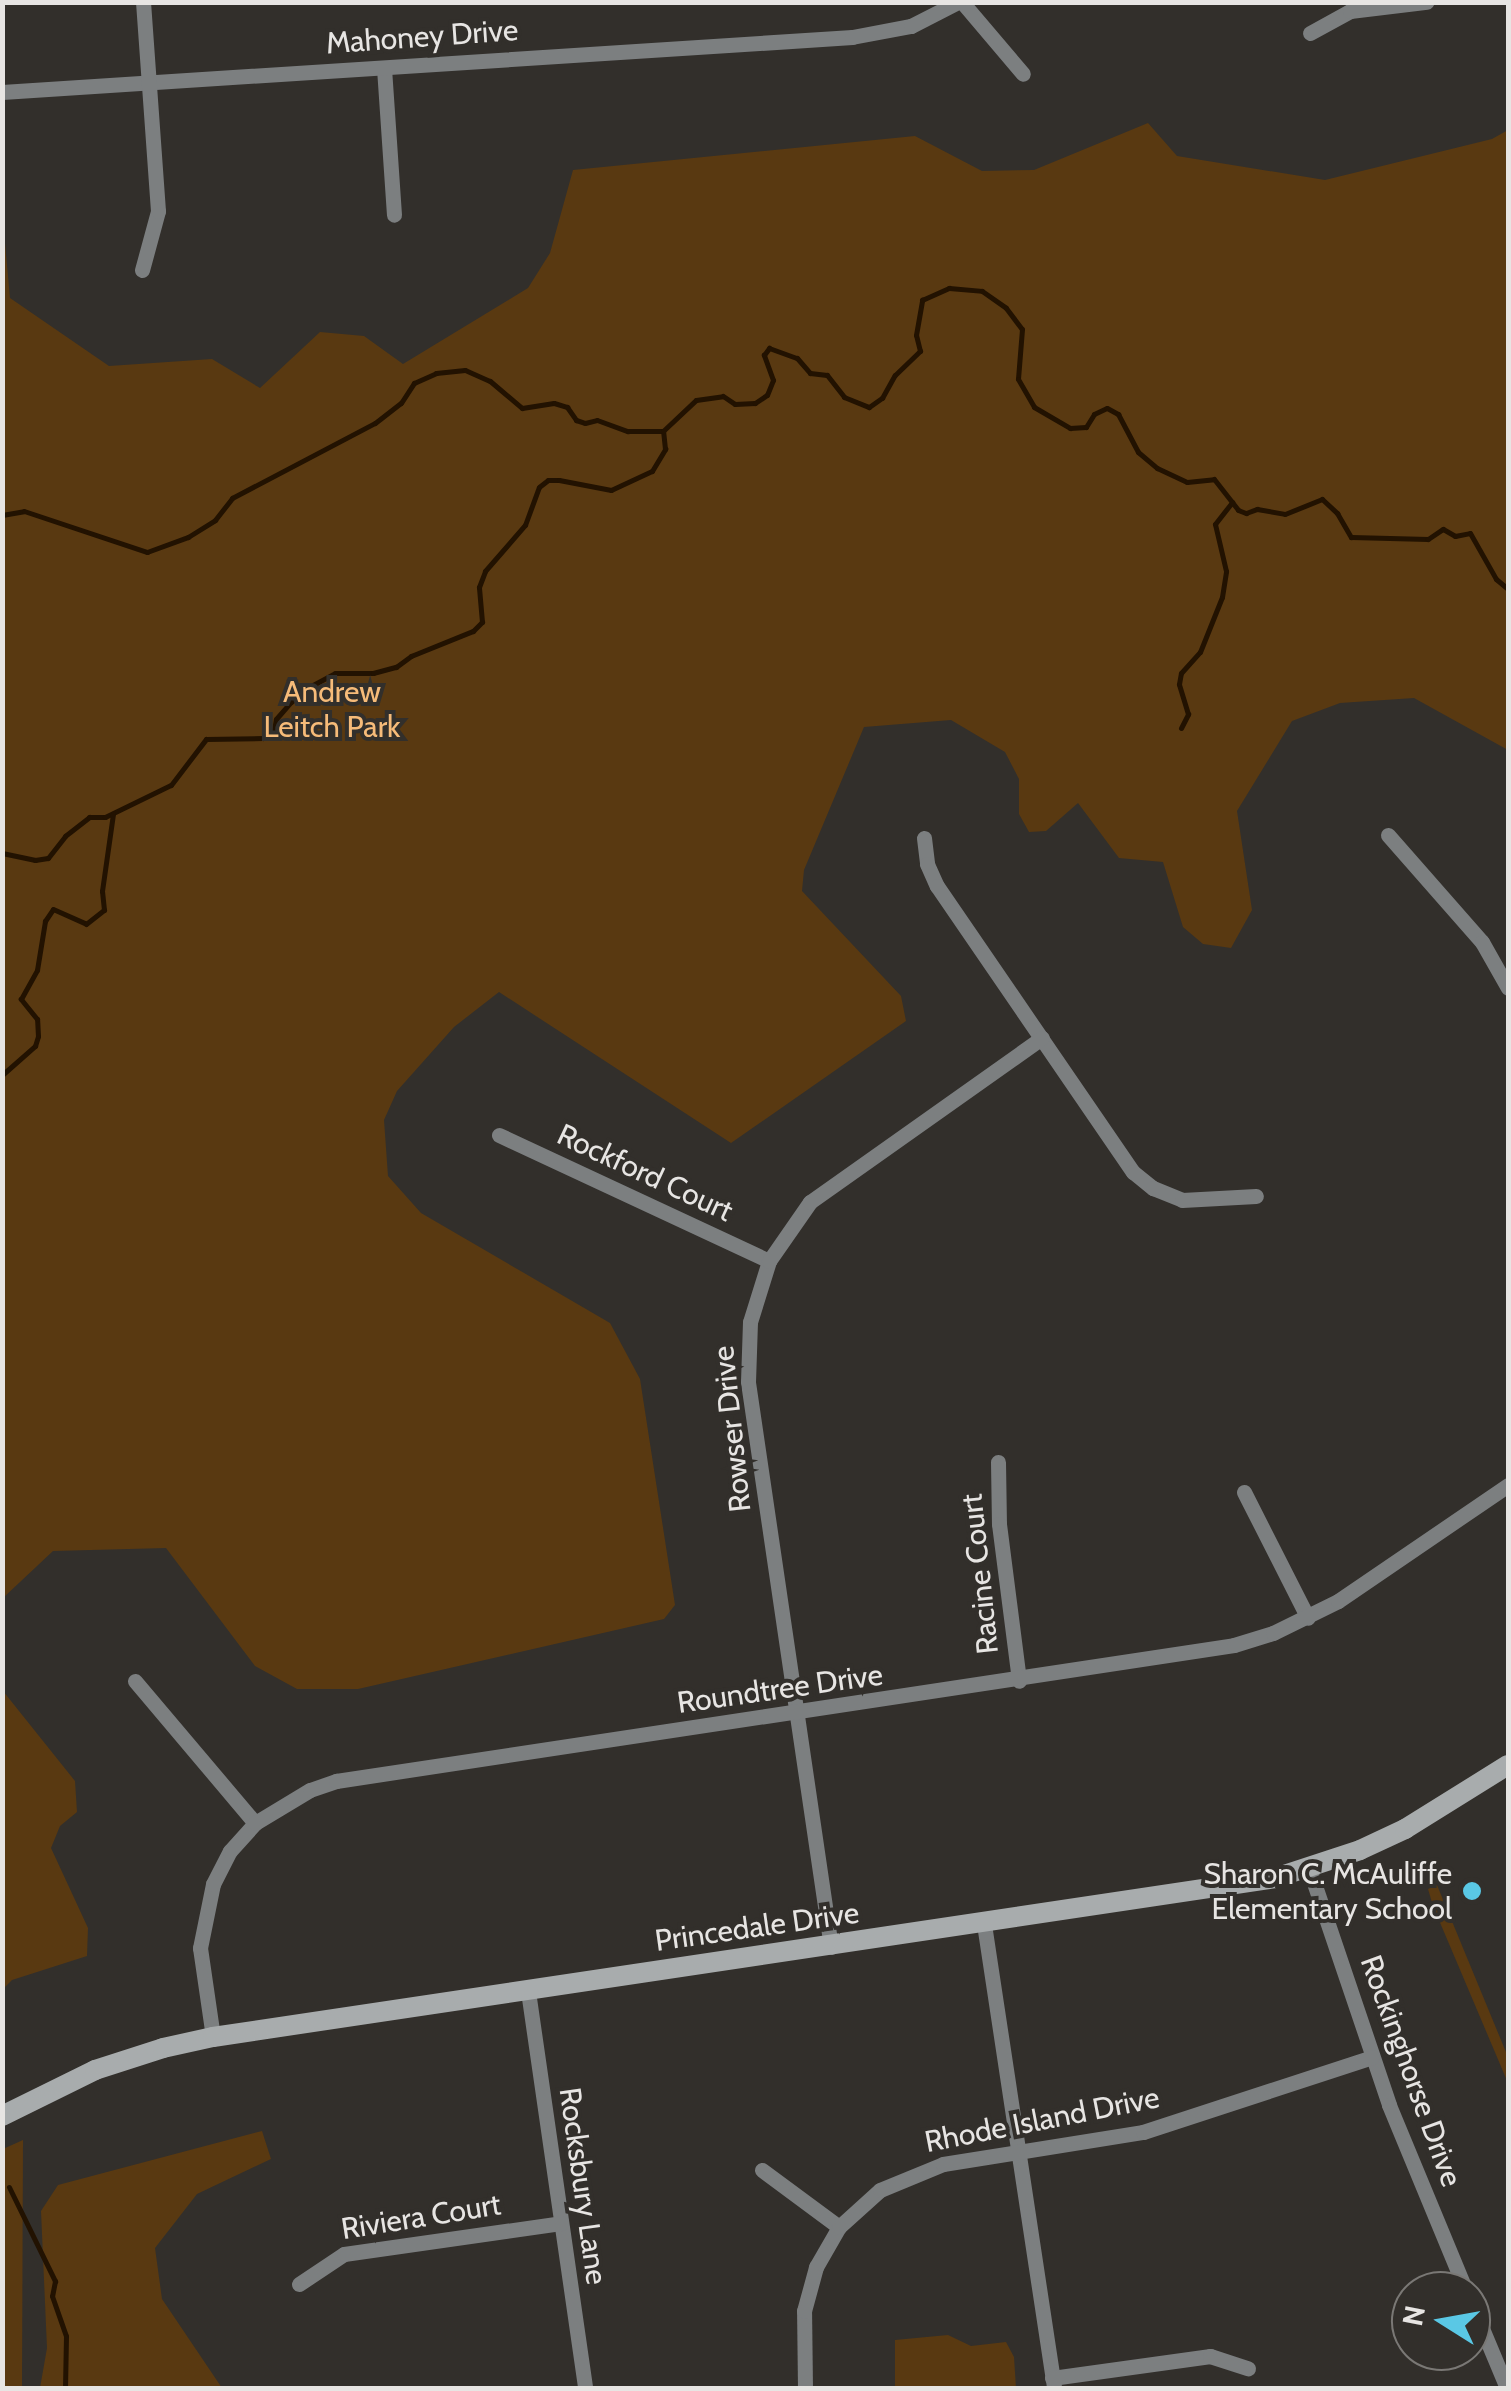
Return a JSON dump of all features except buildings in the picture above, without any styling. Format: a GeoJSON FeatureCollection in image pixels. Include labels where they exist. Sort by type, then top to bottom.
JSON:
{"type":"FeatureCollection","features":[{"type":"Feature","properties":{"kind":"street"},"geometry":{"type":"LineString","coordinates":[[142,2],[158,212],[142,270]]}},
{"type":"Feature","properties":{"kind":"street"},"geometry":{"type":"LineString","coordinates":[[960,2],[1023,74]]}},
{"type":"Feature","properties":{"kind":"street","name":"Mahoney Drive"},"geometry":{"type":"LineString","coordinates":[[2,92],[871,35],[925,21],[960,2]]}},
{"type":"Feature","properties":{"kind":"street"},"geometry":{"type":"LineString","coordinates":[[1310,33],[1350,11],[1426,2]]}},
{"type":"Feature","properties":{"kind":"street"},"geometry":{"type":"LineString","coordinates":[[384,68],[394,214]]}},
{"type":"Feature","properties":{"kind":"street"},"geometry":{"type":"LineString","coordinates":[[1388,835],[1482,942],[1508,988]]}},
{"type":"Feature","properties":{"kind":"street"},"geometry":{"type":"LineString","coordinates":[[924,838],[937,886],[1120,1156],[1143,1181],[1192,1202],[1256,1196]]}},
{"type":"Feature","properties":{"kind":"street","name":"Rowser Drive"},"geometry":{"type":"LineString","coordinates":[[831,1947],[748,1382],[750,1322],[769,1261],[796,1218],[822,1191],[1042,1038]]}},
{"type":"Feature","properties":{"kind":"street","name":"Rockford Court"},"geometry":{"type":"LineString","coordinates":[[498,1135],[769,1261]]}},
{"type":"Feature","properties":{"kind":"street","name":"Racine Court"},"geometry":{"type":"LineString","coordinates":[[998,1462],[999,1524],[1020,1681]]}},
{"type":"Feature","properties":{"kind":"street","name":"Roundtree Drive"},"geometry":{"type":"LineString","coordinates":[[213,2038],[201,1962],[205,1907],[230,1851],[255,1822],[289,1799],[336,1782],[1020,1681],[1234,1645],[1308,1618],[1508,1485]]}},
{"type":"Feature","properties":{"kind":"street"},"geometry":{"type":"LineString","coordinates":[[1244,1492],[1308,1618]]}},
{"type":"Feature","properties":{"kind":"street"},"geometry":{"type":"LineString","coordinates":[[136,1682],[255,1822]]}},
{"type":"Feature","properties":{"kind":"street","name":"Princedale Drive"},"geometry":{"type":"LineString","coordinates":[[2,2116],[95,2070],[163,2048],[213,2038],[1226,1888],[1310,1868],[1406,1829],[1508,1765]]}},
{"type":"Feature","properties":{"kind":"street","name":"Rockinghorse Drive"},"geometry":{"type":"LineString","coordinates":[[1310,1868],[1372,2058],[1458,2271]]}},
{"type":"Feature","properties":{"kind":"street"},"geometry":{"type":"LineString","coordinates":[[984,1924],[1053,2383],[1198,2356],[1227,2358],[1248,2368]]}},
{"type":"Feature","properties":{"kind":"street","name":"Rocksbury Lane"},"geometry":{"type":"LineString","coordinates":[[528,1991],[585,2388]]}},
{"type":"Feature","properties":{"kind":"street","name":"Rhode Island Drive"},"geometry":{"type":"LineString","coordinates":[[805,2388],[808,2291],[816,2266],[839,2227],[869,2199],[906,2176],[943,2164],[1144,2132],[1372,2058]]}},
{"type":"Feature","properties":{"kind":"street"},"geometry":{"type":"LineString","coordinates":[[762,2170],[839,2227]]}},
{"type":"Feature","properties":{"kind":"street","name":"Riviera Court"},"geometry":{"type":"LineString","coordinates":[[298,2284],[344,2254],[560,2223]]}},
{"type":"Feature","properties":{"kind":"street"},"geometry":{"type":"LineString","coordinates":[[1491,2350],[1507,2388]]}},
{"type":"Feature","properties":{"kind":"green space","name":"Andrew Leitch Park"},"geometry":{"type":"Polygon","coordinates":[[[1148,123],[1177,156],[1325,180],[1492,139],[1508,130],[1508,750],[1414,698],[1340,703],[1292,721],[1237,811],[1252,910],[1231,948],[1203,944],[1183,927],[1163,862],[1119,858],[1078,803],[1046,831],[1029,832],[1019,814],[1019,779],[1005,752],[951,720],[864,727],[804,870],[802,891],[901,996],[906,1021],[731,1143],[499,992],[454,1027],[397,1091],[384,1120],[388,1176],[421,1213],[610,1323],[640,1379],[675,1605],[664,1619],[358,1689],[297,1689],[255,1666],[166,1548],[53,1551],[3,1598],[3,221],[10,298],[109,366],[212,359],[260,388],[320,332],[364,336],[403,364],[528,288],[550,253],[573,170],[915,136],[982,171],[1034,170],[1148,123]]]}},
{"type":"Feature","properties":{"kind":"green space"},"geometry":{"type":"Polygon","coordinates":[[[3,1691],[75,1781],[77,1812],[60,1826],[51,1848],[88,1928],[87,1956],[12,1980],[3,1989],[3,1691]]]}},
{"type":"Feature","properties":{"kind":"green space"},"geometry":{"type":"Polygon","coordinates":[[[1437,1885],[1508,2057],[1508,2083],[1433,1906],[1428,1889],[1437,1885]]]}},
{"type":"Feature","properties":{"kind":"green space"},"geometry":{"type":"Polygon","coordinates":[[[262,2131],[271,2159],[197,2194],[155,2248],[162,2299],[222,2388],[40,2388],[47,2348],[41,2211],[58,2185],[262,2131]]]}},
{"type":"Feature","properties":{"kind":"green space"},"geometry":{"type":"Polygon","coordinates":[[[23,2140],[22,2388],[3,2388],[3,2149],[23,2140]]]}},
{"type":"Feature","properties":{"kind":"green space"},"geometry":{"type":"Polygon","coordinates":[[[948,2335],[971,2346],[1006,2342],[1014,2357],[1016,2388],[895,2388],[895,2340],[948,2335]]]}},
{"type":"Feature","properties":{"kind":"waterway"},"geometry":{"type":"LineString","coordinates":[[2,853],[35,860],[48,858],[65,836],[89,817],[105,817],[171,785],[206,739],[263,738],[274,731],[276,719],[291,702],[335,673],[373,673],[396,667],[411,656],[473,631],[482,622],[479,587],[485,571],[525,525],[539,487],[548,480],[559,480],[611,490],[652,471],[665,449],[663,431],[696,400],[723,396],[735,404],[755,403],[767,395],[773,380],[764,355],[769,348],[797,358],[810,373],[827,375],[844,397],[869,407],[882,398],[895,375],[920,351],[916,335],[922,300],[949,288],[982,291],[1006,308],[1022,329],[1018,379],[1034,407],[1070,428],[1086,427],[1094,414],[1107,408],[1118,414],[1138,452],[1157,468],[1187,482],[1214,479],[1238,510],[1246,513],[1257,509],[1285,514],[1322,499],[1337,513],[1351,537],[1428,539],[1443,529],[1455,536],[1470,533],[1496,579],[1508,589]]}},
{"type":"Feature","properties":{"kind":"waterway"},"geometry":{"type":"LineString","coordinates":[[2,515],[24,511],[147,552],[188,537],[215,520],[232,498],[375,423],[401,403],[414,383],[436,373],[465,370],[490,381],[522,408],[554,403],[567,407],[576,420],[585,423],[597,420],[628,431],[663,431]]}},
{"type":"Feature","properties":{"kind":"waterway"},"geometry":{"type":"LineString","coordinates":[[1181,728],[1188,714],[1179,684],[1181,673],[1200,652],[1222,597],[1226,571],[1215,524],[1232,502]]}},
{"type":"Feature","properties":{"kind":"waterway"},"geometry":{"type":"LineString","coordinates":[[2,1075],[35,1046],[38,1036],[37,1019],[21,999],[37,970],[45,921],[53,909],[86,924],[104,910],[102,891],[113,814]]}},
{"type":"Feature","properties":{"kind":"waterway"},"geometry":{"type":"LineString","coordinates":[[9,2187],[55,2281],[52,2296],[66,2336],[65,2388]]}},
{"type":"Feature","properties":{"kind":"place","name":"Sharon C. McAuliffe Elementary School"},"geometry":{"type":"Point","coordinates":[1472,1891]}}]}
